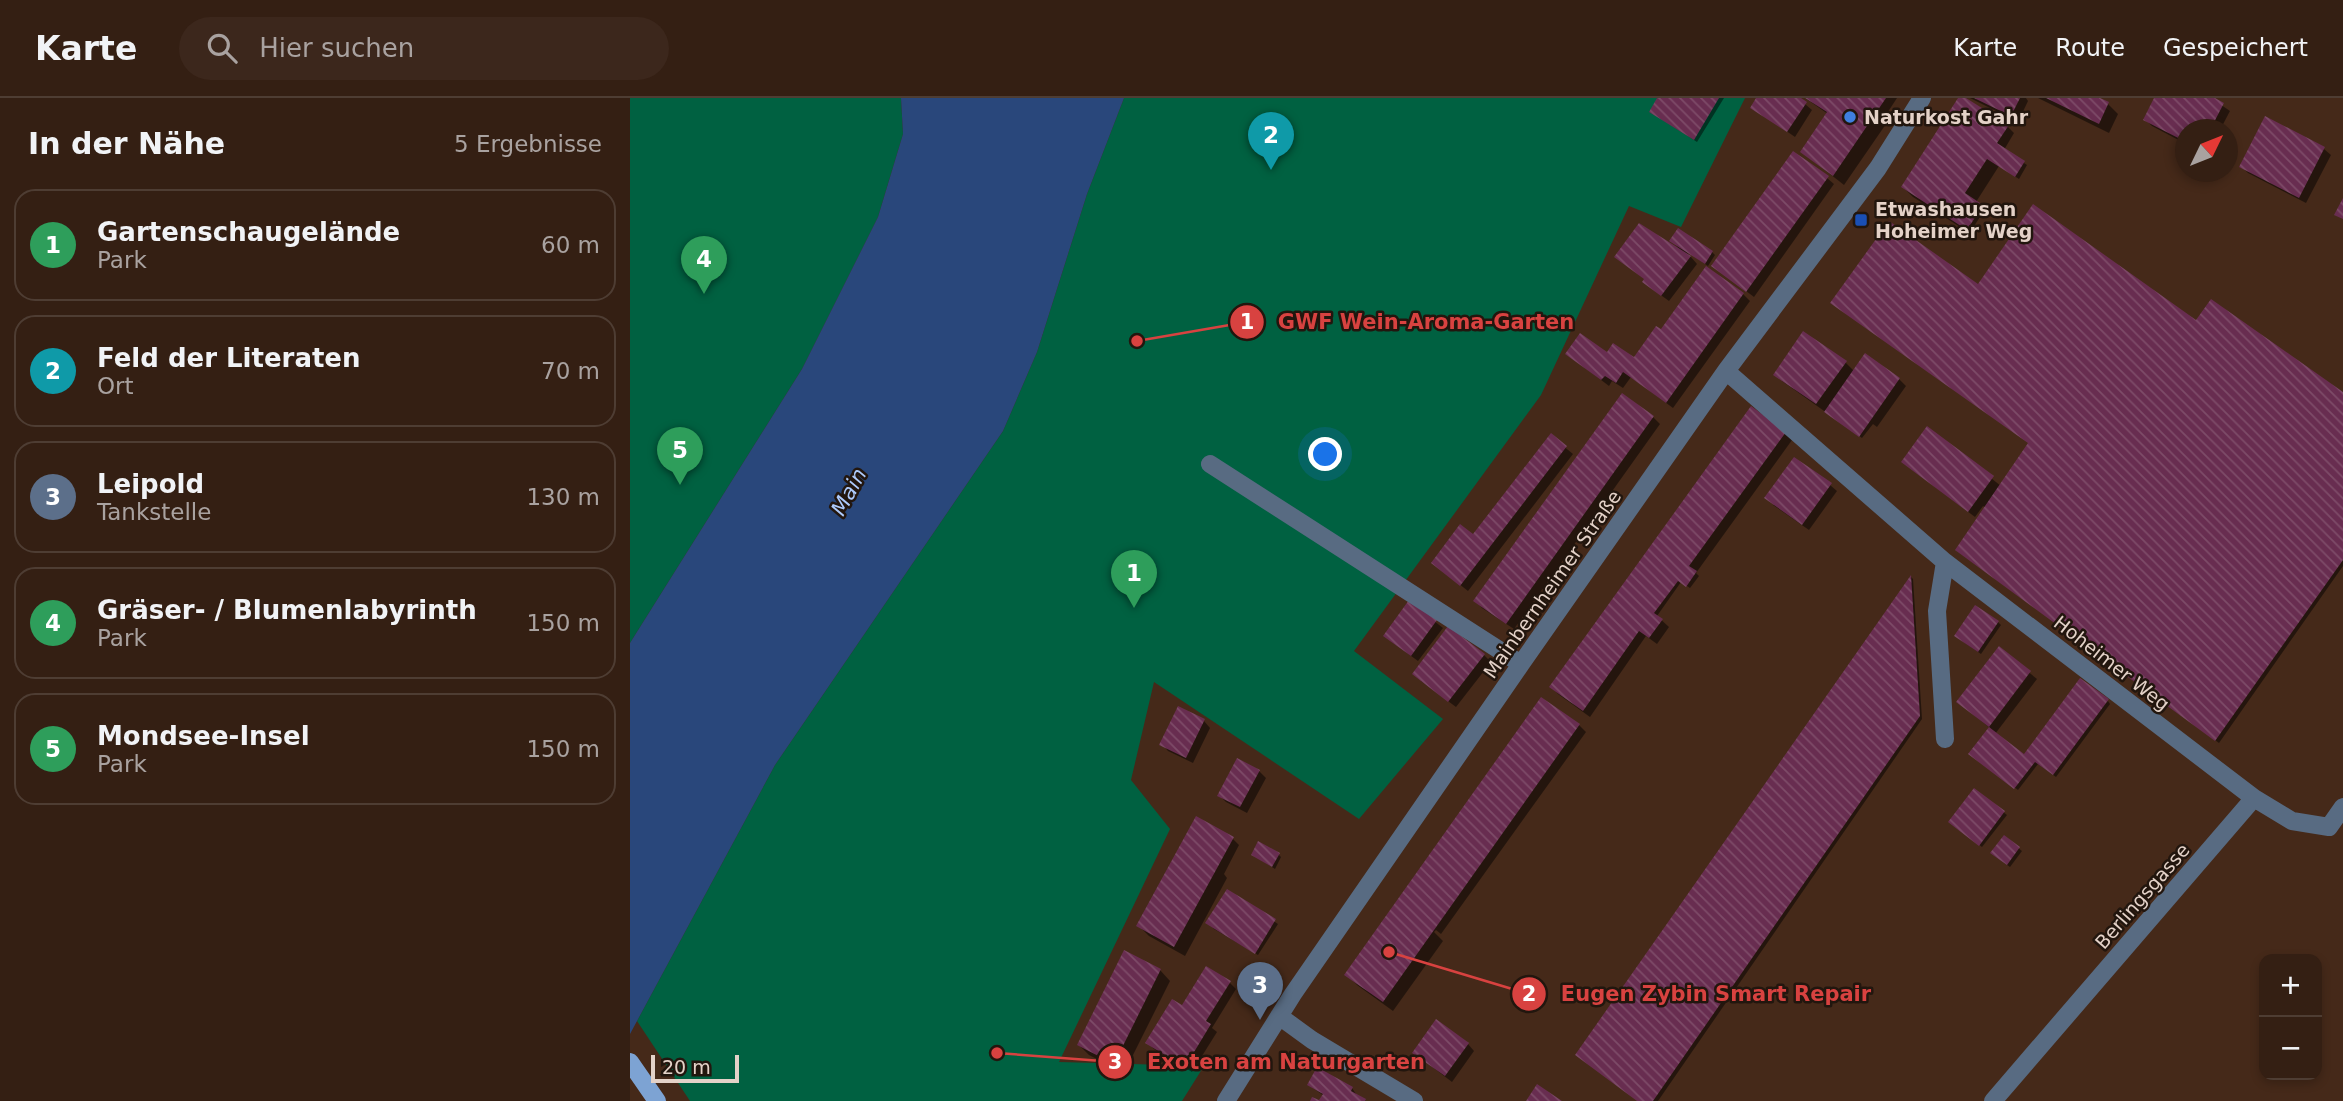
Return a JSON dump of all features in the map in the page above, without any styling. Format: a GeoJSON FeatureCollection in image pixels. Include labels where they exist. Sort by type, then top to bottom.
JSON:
{"type":"FeatureCollection","features":[{"type":"Feature","properties":{"kind":"main road"},"geometry":{"type":"LineString","coordinates":[[630,1062],[657,1101]]}},
{"type":"Feature","properties":{"kind":"street","name":"Mainbernheimer Straße"},"geometry":{"type":"LineString","coordinates":[[1226,1101],[1279,1016],[1521,664],[1726,371],[1878,168],[1922,98]]}},
{"type":"Feature","properties":{"kind":"street","name":"Hoheimer Weg"},"geometry":{"type":"LineString","coordinates":[[1726,371],[1945,562],[2254,798]]}},
{"type":"Feature","properties":{"kind":"street"},"geometry":{"type":"LineString","coordinates":[[1210,464],[1521,664]]}},
{"type":"Feature","properties":{"kind":"street"},"geometry":{"type":"LineString","coordinates":[[1945,562],[1937,611],[1945,739]]}},
{"type":"Feature","properties":{"kind":"street"},"geometry":{"type":"LineString","coordinates":[[2254,798],[2291,821],[2329,827],[2343,807]]}},
{"type":"Feature","properties":{"kind":"street","name":"Berlingsgasse"},"geometry":{"type":"LineString","coordinates":[[1993,1101],[2254,798]]}},
{"type":"Feature","properties":{"kind":"street"},"geometry":{"type":"LineString","coordinates":[[1279,1016],[1312,1040],[1414,1101]]}},
{"type":"Feature","properties":{"kind":"green space"},"geometry":{"type":"Polygon","coordinates":[[[630,98],[901,98],[903,134],[878,217],[802,369],[630,643],[630,98]]]}},
{"type":"Feature","properties":{"kind":"green space"},"geometry":{"type":"Polygon","coordinates":[[[1124,98],[1745,98],[1681,227],[1629,206],[1541,395],[1354,651],[1443,719],[1359,819],[1154,682],[1131,780],[1170,829],[1059,1062],[1204,1066],[1182,1101],[690,1101],[637,1021],[775,765],[1003,431],[1037,352],[1087,194],[1124,98]]]}},
{"type":"Feature","properties":{"kind":"water","name":"Main"},"geometry":{"type":"Polygon","coordinates":[[[901,98],[1124,98],[1087,194],[1037,352],[1003,431],[775,765],[630,1034],[630,643],[802,369],[878,217],[903,134],[901,98]]]}},
{"type":"Feature","properties":{"kind":"building"},"geometry":{"type":"Polygon","coordinates":[[[1657,98],[1719,98],[1694,140],[1649,112],[1657,98]]]}},
{"type":"Feature","properties":{"kind":"building"},"geometry":{"type":"Polygon","coordinates":[[[1756,98],[1801,98],[1807,102],[1787,132],[1750,108],[1756,98]]]}},
{"type":"Feature","properties":{"kind":"building"},"geometry":{"type":"Polygon","coordinates":[[[1805,98],[1886,98],[1833,176],[1800,152],[1827,112],[1805,98]]]}},
{"type":"Feature","properties":{"kind":"building"},"geometry":{"type":"Polygon","coordinates":[[[1958,98],[1966,98],[2009,125],[1997,143],[2025,161],[2015,177],[1987,159],[1965,193],[1983,205],[1967,230],[1901,187],[1958,98]]]}},
{"type":"Feature","properties":{"kind":"building"},"geometry":{"type":"Polygon","coordinates":[[[1974,98],[2020,98],[2011,116],[1974,98]]]}},
{"type":"Feature","properties":{"kind":"building"},"geometry":{"type":"Polygon","coordinates":[[[2046,98],[2100,98],[2109,102],[2099,124],[2046,98]]]}},
{"type":"Feature","properties":{"kind":"building"},"geometry":{"type":"Polygon","coordinates":[[[2154,98],[2215,98],[2224,103],[2216,119],[2175,119],[2175,136],[2143,120],[2154,98]]]}},
{"type":"Feature","properties":{"kind":"building"},"geometry":{"type":"Polygon","coordinates":[[[2265,116],[2325,147],[2299,198],[2239,167],[2265,116]]]}},
{"type":"Feature","properties":{"kind":"building"},"geometry":{"type":"Polygon","coordinates":[[[1793,151],[1829,176],[1746,292],[1711,266],[1793,151]]]}},
{"type":"Feature","properties":{"kind":"building"},"geometry":{"type":"Polygon","coordinates":[[[2343,198],[2343,219],[2334,215],[2343,198]]]}},
{"type":"Feature","properties":{"kind":"building"},"geometry":{"type":"Polygon","coordinates":[[[2033,204],[2196,320],[2211,299],[2343,392],[2343,560],[2215,741],[1955,550],[2028,443],[1830,303],[1889,221],[1978,284],[2033,204]]]}},
{"type":"Feature","properties":{"kind":"building"},"geometry":{"type":"Polygon","coordinates":[[[1639,223],[1691,256],[1661,296],[1642,282],[1644,279],[1614,257],[1639,223]]]}},
{"type":"Feature","properties":{"kind":"building"},"geometry":{"type":"Polygon","coordinates":[[[1678,228],[1713,251],[1705,264],[1669,241],[1678,228]]]}},
{"type":"Feature","properties":{"kind":"building"},"geometry":{"type":"Polygon","coordinates":[[[1706,266],[1744,293],[1666,403],[1623,372],[1616,383],[1605,376],[1601,380],[1565,354],[1580,333],[1607,352],[1613,343],[1634,357],[1656,326],[1661,329],[1706,266]]]}},
{"type":"Feature","properties":{"kind":"building"},"geometry":{"type":"Polygon","coordinates":[[[1803,331],[1847,361],[1816,404],[1773,375],[1803,331]]]}},
{"type":"Feature","properties":{"kind":"building"},"geometry":{"type":"Polygon","coordinates":[[[1865,353],[1900,378],[1859,437],[1824,412],[1865,353]]]}},
{"type":"Feature","properties":{"kind":"building"},"geometry":{"type":"Polygon","coordinates":[[[1622,393],[1654,416],[1506,624],[1473,601],[1622,393]]]}},
{"type":"Feature","properties":{"kind":"building"},"geometry":{"type":"Polygon","coordinates":[[[1751,406],[1786,432],[1689,566],[1697,571],[1686,587],[1678,581],[1654,613],[1663,619],[1649,638],[1639,631],[1583,711],[1549,687],[1751,406]]]}},
{"type":"Feature","properties":{"kind":"building"},"geometry":{"type":"Polygon","coordinates":[[[1927,426],[1994,476],[1968,512],[1901,462],[1927,426]]]}},
{"type":"Feature","properties":{"kind":"building"},"geometry":{"type":"Polygon","coordinates":[[[1551,433],[1567,446],[1460,586],[1431,563],[1460,524],[1473,534],[1551,433]]]}},
{"type":"Feature","properties":{"kind":"building"},"geometry":{"type":"Polygon","coordinates":[[[1794,457],[1832,483],[1802,525],[1764,498],[1794,457]]]}},
{"type":"Feature","properties":{"kind":"building"},"geometry":{"type":"Polygon","coordinates":[[[1911,575],[1920,716],[1653,1101],[1637,1101],[1575,1055],[1911,575]]]}},
{"type":"Feature","properties":{"kind":"building"},"geometry":{"type":"Polygon","coordinates":[[[1409,600],[1437,620],[1411,656],[1383,636],[1409,600]]]}},
{"type":"Feature","properties":{"kind":"building"},"geometry":{"type":"Polygon","coordinates":[[[1975,605],[1999,621],[1978,652],[1954,636],[1975,605]]]}},
{"type":"Feature","properties":{"kind":"building"},"geometry":{"type":"Polygon","coordinates":[[[1448,626],[1485,654],[1448,702],[1412,674],[1448,626]]]}},
{"type":"Feature","properties":{"kind":"building"},"geometry":{"type":"Polygon","coordinates":[[[1999,646],[2031,671],[1989,727],[1956,702],[1999,646]]]}},
{"type":"Feature","properties":{"kind":"building"},"geometry":{"type":"Polygon","coordinates":[[[2080,678],[2109,699],[2053,775],[2035,762],[2014,789],[1968,754],[1989,727],[2024,754],[2080,678]]]}},
{"type":"Feature","properties":{"kind":"building"},"geometry":{"type":"Polygon","coordinates":[[[1541,697],[1580,724],[1383,1002],[1344,975],[1541,697]]]}},
{"type":"Feature","properties":{"kind":"building"},"geometry":{"type":"Polygon","coordinates":[[[1178,706],[1205,719],[1186,758],[1159,745],[1178,706]]]}},
{"type":"Feature","properties":{"kind":"building"},"geometry":{"type":"Polygon","coordinates":[[[1237,758],[1260,770],[1240,807],[1217,796],[1237,758]]]}},
{"type":"Feature","properties":{"kind":"building"},"geometry":{"type":"Polygon","coordinates":[[[1974,788],[2005,811],[1979,846],[1948,822],[1974,788]]]}},
{"type":"Feature","properties":{"kind":"building"},"geometry":{"type":"Polygon","coordinates":[[[1196,816],[1234,837],[1174,947],[1136,926],[1196,816]]]}},
{"type":"Feature","properties":{"kind":"building"},"geometry":{"type":"Polygon","coordinates":[[[2004,835],[2020,847],[2007,865],[1990,853],[2004,835]]]}},
{"type":"Feature","properties":{"kind":"building"},"geometry":{"type":"Polygon","coordinates":[[[1258,841],[1280,853],[1272,867],[1251,855],[1258,841]]]}},
{"type":"Feature","properties":{"kind":"building"},"geometry":{"type":"Polygon","coordinates":[[[1227,889],[1276,919],[1255,954],[1205,923],[1227,889]]]}},
{"type":"Feature","properties":{"kind":"building"},"geometry":{"type":"Polygon","coordinates":[[[1124,950],[1161,969],[1114,1064],[1077,1045],[1124,950]]]}},
{"type":"Feature","properties":{"kind":"building"},"geometry":{"type":"Polygon","coordinates":[[[1206,966],[1231,981],[1206,1021],[1211,1024],[1185,1067],[1145,1043],[1172,999],[1182,1005],[1206,966]]]}},
{"type":"Feature","properties":{"kind":"building"},"geometry":{"type":"Polygon","coordinates":[[[1436,1019],[1469,1043],[1445,1076],[1412,1053],[1436,1019]]]}},
{"type":"Feature","properties":{"kind":"building"},"geometry":{"type":"Polygon","coordinates":[[[1317,1067],[1353,1087],[1351,1091],[1366,1099],[1365,1101],[1310,1101],[1312,1097],[1319,1100],[1323,1094],[1307,1085],[1317,1067]]]}},
{"type":"Feature","properties":{"kind":"building"},"geometry":{"type":"Polygon","coordinates":[[[1537,1084],[1562,1101],[1526,1101],[1537,1084]]]}},
{"type":"Feature","properties":{"kind":"place","name":"Naturkost Gahr"},"geometry":{"type":"Point","coordinates":[1850,117]}},
{"type":"Feature","properties":{"kind":"place","name":"Feld der Literaten"},"geometry":{"type":"Point","coordinates":[1271,170]}},
{"type":"Feature","properties":{"kind":"place","name":"Etwashausen Hoheimer Weg"},"geometry":{"type":"Point","coordinates":[1861,220]}},
{"type":"Feature","properties":{"kind":"place","name":"Gräser- / Blumenlabyrinth"},"geometry":{"type":"Point","coordinates":[704,294]}},
{"type":"Feature","properties":{"kind":"place","name":"GWF Wein-Aroma-Garten"},"geometry":{"type":"Point","coordinates":[1137,341]}},
{"type":"Feature","properties":{"kind":"place","name":"Mondsee-Insel"},"geometry":{"type":"Point","coordinates":[680,485]}},
{"type":"Feature","properties":{"kind":"place","name":"Gartenschaugelände"},"geometry":{"type":"Point","coordinates":[1134,608]}},
{"type":"Feature","properties":{"kind":"place","name":"Eugen Zybin Smart Repair"},"geometry":{"type":"Point","coordinates":[1389,952]}},
{"type":"Feature","properties":{"kind":"place","name":"Leipold"},"geometry":{"type":"Point","coordinates":[1260,1020]}},
{"type":"Feature","properties":{"kind":"place","name":"Exoten am Naturgarten"},"geometry":{"type":"Point","coordinates":[997,1053]}}]}
